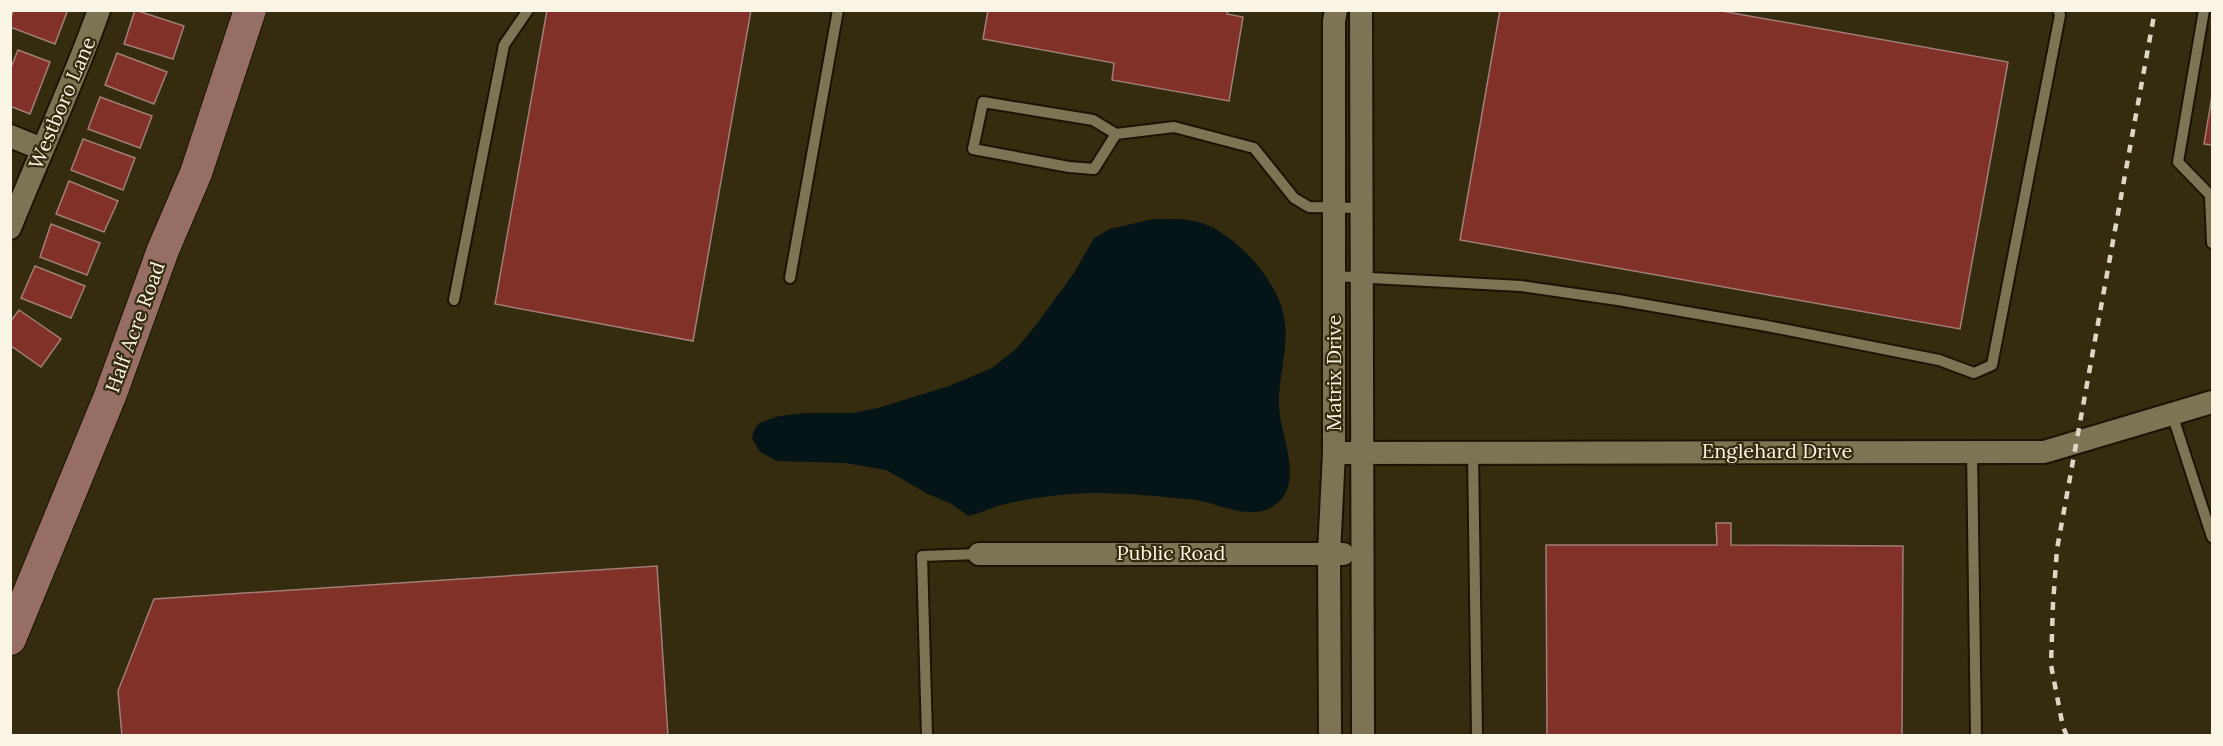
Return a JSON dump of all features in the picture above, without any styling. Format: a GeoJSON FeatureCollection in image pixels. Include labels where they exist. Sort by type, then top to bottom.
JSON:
{"type":"FeatureCollection","features":[{"type":"Feature","properties":{"kind":"street","name":"Westboro Lane"},"geometry":{"type":"LineString","coordinates":[[10,228],[84,54],[99,10]]}},
{"type":"Feature","properties":{"kind":"street","name":"Half Acre Road"},"geometry":{"type":"LineString","coordinates":[[10,639],[110,396],[164,250],[196,173],[250,10]]}},
{"type":"Feature","properties":{"kind":"street","name":"Matrix Drive"},"geometry":{"type":"LineString","coordinates":[[1330,735],[1329,553],[1334,453],[1334,21],[1336,10]]}},
{"type":"Feature","properties":{"kind":"street","name":"Matrix Drive"},"geometry":{"type":"LineString","coordinates":[[1361,10],[1363,735]]}},
{"type":"Feature","properties":{"kind":"street"},"geometry":{"type":"LineString","coordinates":[[10,136],[42,149]]}},
{"type":"Feature","properties":{"kind":"street","name":"Englehard Drive"},"geometry":{"type":"LineString","coordinates":[[1334,453],[1473,451],[2044,452],[2212,402]]}},
{"type":"Feature","properties":{"kind":"street","name":"Public Road"},"geometry":{"type":"LineString","coordinates":[[979,554],[1329,553],[1362,555]]}},
{"type":"Feature","properties":{"kind":"lane"},"geometry":{"type":"LineString","coordinates":[[454,300],[504,45],[528,10]]}},
{"type":"Feature","properties":{"kind":"lane"},"geometry":{"type":"LineString","coordinates":[[790,278],[838,10]]}},
{"type":"Feature","properties":{"kind":"lane"},"geometry":{"type":"LineString","coordinates":[[1334,276],[1521,286],[1618,300],[1767,326],[1939,360],[1974,373],[1992,365],[2060,15],[2058,10]]}},
{"type":"Feature","properties":{"kind":"lane"},"geometry":{"type":"LineString","coordinates":[[2204,10],[2178,162],[2210,195],[2212,243]]}},
{"type":"Feature","properties":{"kind":"lane"},"geometry":{"type":"LineString","coordinates":[[1116,134],[1094,169],[1069,167],[973,149],[983,102],[1093,120],[1116,134],[1174,127],[1254,148],[1294,198],[1309,207],[1363,208]]}},
{"type":"Feature","properties":{"kind":"lane"},"geometry":{"type":"LineString","coordinates":[[2172,414],[2212,537]]}},
{"type":"Feature","properties":{"kind":"lane"},"geometry":{"type":"LineString","coordinates":[[1473,451],[1477,735]]}},
{"type":"Feature","properties":{"kind":"lane"},"geometry":{"type":"LineString","coordinates":[[1972,452],[1976,735]]}},
{"type":"Feature","properties":{"kind":"lane"},"geometry":{"type":"LineString","coordinates":[[927,735],[922,556],[979,554]]}},
{"type":"Feature","properties":{"kind":"shaded area"},"geometry":{"type":"Polygon","coordinates":[[[1153,219],[1190,220],[1216,229],[1244,250],[1267,278],[1276,294],[1282,309],[1286,334],[1279,406],[1290,474],[1288,487],[1282,498],[1270,508],[1259,512],[1248,512],[1194,500],[1092,493],[1026,500],[968,516],[952,504],[928,494],[886,470],[845,463],[777,461],[760,452],[752,438],[759,423],[779,416],[805,413],[852,413],[878,408],[949,386],[992,368],[1016,349],[1036,325],[1074,273],[1094,238],[1110,229],[1153,219]]]}},
{"type":"Feature","properties":{"kind":"building"},"geometry":{"type":"Polygon","coordinates":[[[14,10],[63,10],[67,12],[55,44],[10,27],[10,19],[14,10]]]}},
{"type":"Feature","properties":{"kind":"building"},"geometry":{"type":"Polygon","coordinates":[[[135,10],[184,26],[173,59],[124,44],[135,10]]]}},
{"type":"Feature","properties":{"kind":"building"},"geometry":{"type":"Polygon","coordinates":[[[547,10],[751,10],[693,341],[495,304],[547,10]]]}},
{"type":"Feature","properties":{"kind":"building"},"geometry":{"type":"Polygon","coordinates":[[[988,10],[1228,10],[1227,14],[1243,17],[1229,101],[1112,80],[1114,63],[983,39],[988,10]]]}},
{"type":"Feature","properties":{"kind":"building"},"geometry":{"type":"Polygon","coordinates":[[[1500,10],[1716,10],[2008,62],[1960,329],[1460,240],[1500,10]]]}},
{"type":"Feature","properties":{"kind":"building"},"geometry":{"type":"Polygon","coordinates":[[[18,50],[50,62],[30,114],[10,106],[10,70],[18,50]]]}},
{"type":"Feature","properties":{"kind":"building"},"geometry":{"type":"Polygon","coordinates":[[[117,53],[167,72],[154,104],[105,85],[117,53]]]}},
{"type":"Feature","properties":{"kind":"building"},"geometry":{"type":"Polygon","coordinates":[[[2212,96],[2212,145],[2204,144],[2212,96]]]}},
{"type":"Feature","properties":{"kind":"building"},"geometry":{"type":"Polygon","coordinates":[[[100,97],[152,116],[140,148],[88,129],[100,97]]]}},
{"type":"Feature","properties":{"kind":"building"},"geometry":{"type":"Polygon","coordinates":[[[83,139],[135,158],[123,190],[71,170],[83,139]]]}},
{"type":"Feature","properties":{"kind":"building"},"geometry":{"type":"Polygon","coordinates":[[[69,181],[118,201],[104,232],[56,214],[69,181]]]}},
{"type":"Feature","properties":{"kind":"building"},"geometry":{"type":"Polygon","coordinates":[[[51,224],[100,243],[87,275],[40,257],[51,224]]]}},
{"type":"Feature","properties":{"kind":"building"},"geometry":{"type":"Polygon","coordinates":[[[35,266],[85,286],[71,318],[21,298],[35,266]]]}},
{"type":"Feature","properties":{"kind":"building"},"geometry":{"type":"Polygon","coordinates":[[[19,310],[61,339],[41,367],[10,345],[10,322],[19,310]]]}},
{"type":"Feature","properties":{"kind":"building"},"geometry":{"type":"Polygon","coordinates":[[[1716,523],[1731,523],[1731,545],[1903,546],[1902,736],[1547,736],[1546,545],[1717,545],[1716,523]]]}},
{"type":"Feature","properties":{"kind":"building"},"geometry":{"type":"Polygon","coordinates":[[[657,566],[668,736],[122,736],[118,691],[154,599],[657,566]]]}},
{"type":"Feature","properties":{"kind":"railway"},"geometry":{"type":"LineString","coordinates":[[2067,736],[2063,727],[2051,665],[2057,549],[2155,10]]}}]}
